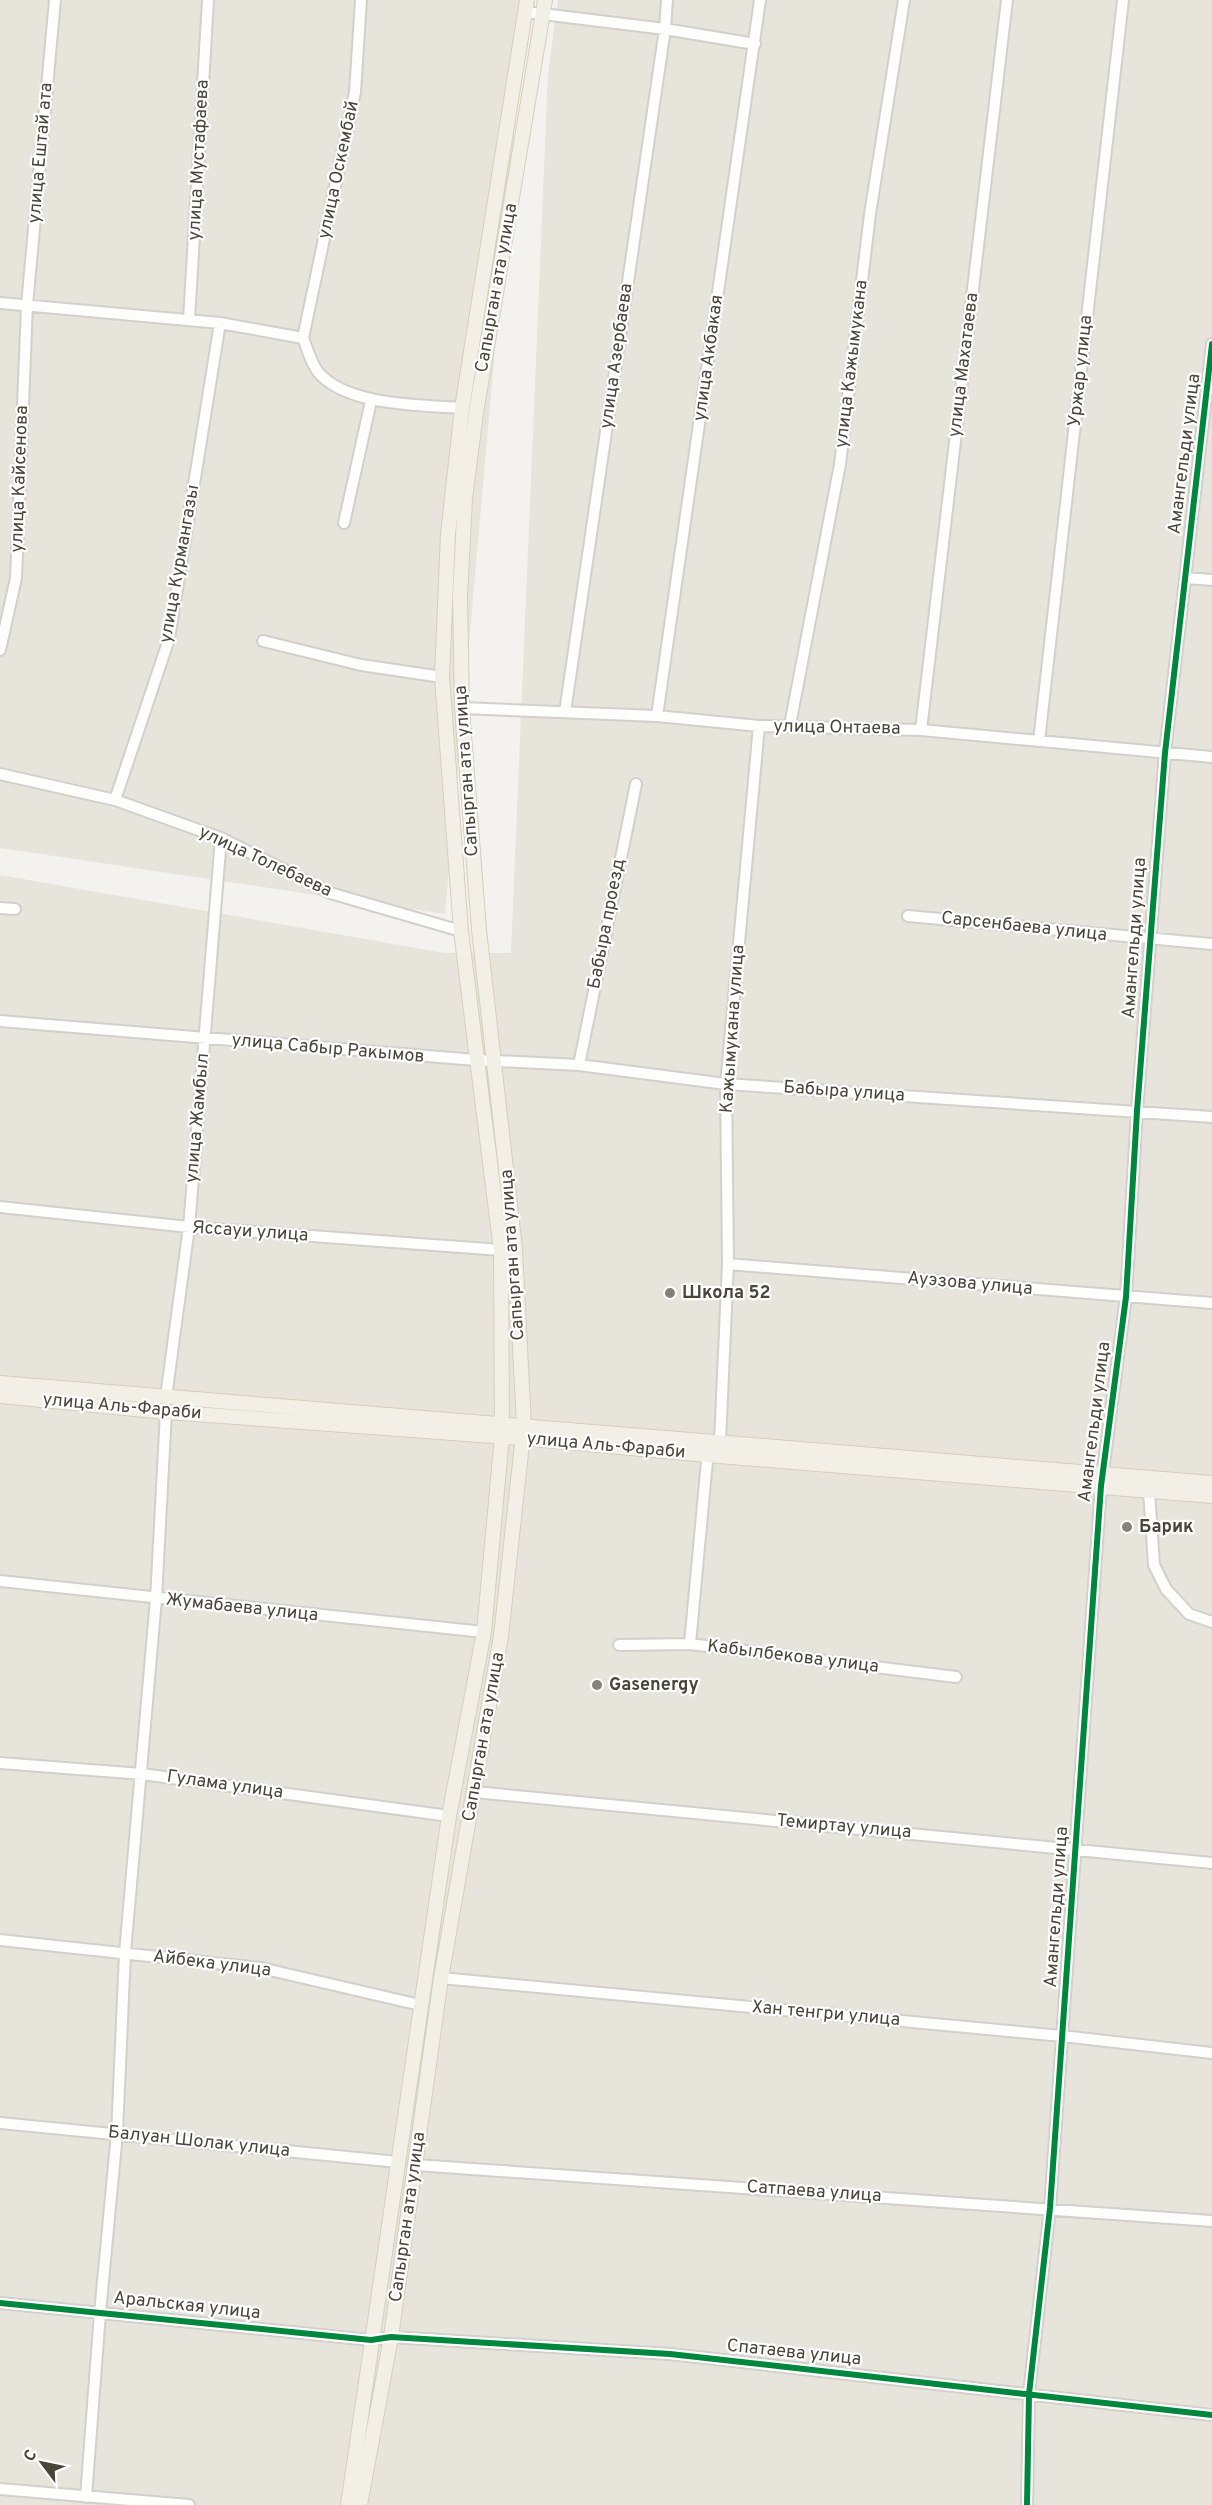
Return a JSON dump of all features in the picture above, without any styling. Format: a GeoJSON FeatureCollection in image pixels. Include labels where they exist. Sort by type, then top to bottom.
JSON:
{"type":"FeatureCollection","features":[{"type":"Feature","properties":{"kind":"main road","name":"Сапырган ата улица"},"geometry":{"type":"LineString","coordinates":[[348,2505],[370,2340],[449,1816],[484,1632],[502,1430],[501,1250],[461,931],[442,677],[448,534],[462,408],[527,6]]}},
{"type":"Feature","properties":{"kind":"main road","name":"Сапырган ата улица"},"geometry":{"type":"LineString","coordinates":[[360,2505],[391,2337],[441,1977],[501,1636],[523,1432],[515,1249],[479,930],[462,708],[459,596],[465,498],[476,413],[545,7]]}},
{"type":"Feature","properties":{"kind":"main road","name":"улица Аль-Фараби"},"geometry":{"type":"LineString","coordinates":[[0,1383],[523,1432],[707,1455],[1101,1479],[1212,1483]]}},
{"type":"Feature","properties":{"kind":"main road","name":"улица Аль-Фараби"},"geometry":{"type":"LineString","coordinates":[[0,1396],[166,1412],[502,1430]]}},
{"type":"Feature","properties":{"kind":"main road","name":"улица Аль-Фараби"},"geometry":{"type":"LineString","coordinates":[[523,1432],[714,1441],[1101,1479],[1149,1491],[1212,1496]]}},
{"type":"Feature","properties":{"kind":"street","name":"улица Ештай ата"},"geometry":{"type":"LineString","coordinates":[[27,305],[55,0]]}},
{"type":"Feature","properties":{"kind":"street","name":"улица Мустафаева"},"geometry":{"type":"LineString","coordinates":[[189,320],[208,0]]}},
{"type":"Feature","properties":{"kind":"street","name":"улица Оскембай"},"geometry":{"type":"LineString","coordinates":[[303,338],[355,92],[361,0]]}},
{"type":"Feature","properties":{"kind":"street","name":"улица Азербаева"},"geometry":{"type":"LineString","coordinates":[[565,712],[665,29],[667,0]]}},
{"type":"Feature","properties":{"kind":"street","name":"улица Акбакая"},"geometry":{"type":"LineString","coordinates":[[657,717],[760,0]]}},
{"type":"Feature","properties":{"kind":"street","name":"улица Кажымукана"},"geometry":{"type":"LineString","coordinates":[[790,725],[840,464],[870,214],[904,0]]}},
{"type":"Feature","properties":{"kind":"street","name":"улица Махатаева"},"geometry":{"type":"LineString","coordinates":[[921,730],[1007,0]]}},
{"type":"Feature","properties":{"kind":"street","name":"Уржар улица"},"geometry":{"type":"LineString","coordinates":[[1039,741],[1123,0]]}},
{"type":"Feature","properties":{"kind":"street"},"geometry":{"type":"LineString","coordinates":[[527,6],[545,7],[755,44]]}},
{"type":"Feature","properties":{"kind":"street"},"geometry":{"type":"LineString","coordinates":[[0,303],[220,323],[303,338],[318,372],[340,388],[371,401],[462,408]]}},
{"type":"Feature","properties":{"kind":"street","name":"улица Кайсенова"},"geometry":{"type":"LineString","coordinates":[[0,650],[16,578],[27,305]]}},
{"type":"Feature","properties":{"kind":"street","name":"улица Курмангазы"},"geometry":{"type":"LineString","coordinates":[[115,800],[169,639],[220,323]]}},
{"type":"Feature","properties":{"kind":"street","name":"Амангельди улица"},"geometry":{"type":"LineString","coordinates":[[1027,2505],[1029,2394],[1050,2208],[1077,1848],[1101,1479],[1126,1297],[1137,1111],[1165,753],[1210,399],[1212,344]]}},
{"type":"Feature","properties":{"kind":"street"},"geometry":{"type":"LineString","coordinates":[[344,523],[371,401]]}},
{"type":"Feature","properties":{"kind":"street"},"geometry":{"type":"LineString","coordinates":[[1186,578],[1212,580]]}},
{"type":"Feature","properties":{"kind":"street"},"geometry":{"type":"LineString","coordinates":[[263,641],[361,665],[442,677]]}},
{"type":"Feature","properties":{"kind":"street","name":"улица Онтаева"},"geometry":{"type":"LineString","coordinates":[[462,708],[657,717],[759,726],[921,730],[1212,757]]}},
{"type":"Feature","properties":{"kind":"street","name":"Кажымукана улица"},"geometry":{"type":"LineString","coordinates":[[714,1441],[728,1264],[726,1084],[759,726]]}},
{"type":"Feature","properties":{"kind":"street","name":"улица Толебаева"},"geometry":{"type":"LineString","coordinates":[[0,774],[115,800],[221,838],[330,893],[461,931]]}},
{"type":"Feature","properties":{"kind":"street","name":"Бабыра проезд"},"geometry":{"type":"LineString","coordinates":[[579,1065],[636,784]]}},
{"type":"Feature","properties":{"kind":"street","name":"улица Жамбыл"},"geometry":{"type":"LineString","coordinates":[[166,1397],[189,1227],[221,838]]}},
{"type":"Feature","properties":{"kind":"street"},"geometry":{"type":"LineString","coordinates":[[0,908],[15,909]]}},
{"type":"Feature","properties":{"kind":"street","name":"Сарсенбаева улица"},"geometry":{"type":"LineString","coordinates":[[908,916],[1212,944]]}},
{"type":"Feature","properties":{"kind":"street","name":"улица Сабыр Ракымов"},"geometry":{"type":"LineString","coordinates":[[0,1021],[476,1060]]}},
{"type":"Feature","properties":{"kind":"street","name":"Бабыра улица"},"geometry":{"type":"LineString","coordinates":[[476,1060],[579,1065],[726,1084],[1212,1117]]}},
{"type":"Feature","properties":{"kind":"street","name":"Яссауи улица"},"geometry":{"type":"LineString","coordinates":[[0,1207],[189,1227],[501,1250]]}},
{"type":"Feature","properties":{"kind":"street","name":"Ауэзова улица"},"geometry":{"type":"LineString","coordinates":[[728,1264],[1212,1303]]}},
{"type":"Feature","properties":{"kind":"street"},"geometry":{"type":"LineString","coordinates":[[86,2497],[117,2133],[125,1953],[156,1599],[166,1412]]}},
{"type":"Feature","properties":{"kind":"street","name":"Кабылбекова улица"},"geometry":{"type":"LineString","coordinates":[[714,1441],[707,1455],[690,1644],[957,1677]]}},
{"type":"Feature","properties":{"kind":"street"},"geometry":{"type":"LineString","coordinates":[[1149,1491],[1154,1565],[1166,1589],[1189,1614],[1212,1622]]}},
{"type":"Feature","properties":{"kind":"street","name":"Жумабаева улица"},"geometry":{"type":"LineString","coordinates":[[0,1581],[484,1632]]}},
{"type":"Feature","properties":{"kind":"street"},"geometry":{"type":"LineString","coordinates":[[619,1645],[690,1644]]}},
{"type":"Feature","properties":{"kind":"street","name":"Гулама улица"},"geometry":{"type":"LineString","coordinates":[[0,1763],[142,1774],[449,1816]]}},
{"type":"Feature","properties":{"kind":"street","name":"Темиртау улица"},"geometry":{"type":"LineString","coordinates":[[475,1792],[1077,1848],[1212,1863]]}},
{"type":"Feature","properties":{"kind":"street","name":"Айбека улица"},"geometry":{"type":"LineString","coordinates":[[0,1940],[261,1968],[420,2005]]}},
{"type":"Feature","properties":{"kind":"street","name":"Хан тенгри улица"},"geometry":{"type":"LineString","coordinates":[[441,1977],[1062,2036],[1212,2053]]}},
{"type":"Feature","properties":{"kind":"street","name":"Балуан Шолак улица"},"geometry":{"type":"LineString","coordinates":[[0,2123],[398,2162]]}},
{"type":"Feature","properties":{"kind":"street","name":"Сатпаева улица"},"geometry":{"type":"LineString","coordinates":[[416,2165],[1212,2221]]}},
{"type":"Feature","properties":{"kind":"street","name":"Аральская улица"},"geometry":{"type":"LineString","coordinates":[[0,2303],[370,2340]]}},
{"type":"Feature","properties":{"kind":"street","name":"Спатаева улица"},"geometry":{"type":"LineString","coordinates":[[370,2340],[391,2337],[670,2354],[1212,2415]]}},
{"type":"Feature","properties":{"kind":"street"},"geometry":{"type":"LineString","coordinates":[[0,2489],[189,2505]]}},
{"type":"Feature","properties":{"kind":"shaded area"},"geometry":{"type":"Polygon","coordinates":[[[0,0],[526,0],[445,914],[0,848],[0,0]]]}},
{"type":"Feature","properties":{"kind":"shaded area"},"geometry":{"type":"Polygon","coordinates":[[[558,0],[1212,0],[1212,2505],[0,2505],[0,875],[445,953],[511,953],[548,74],[558,0]]]}},
{"type":"Feature","properties":{"kind":"cycle path"},"geometry":{"type":"LineString","coordinates":[[1027,2505],[1029,2394],[1050,2208],[1101,1486],[1126,1297],[1137,1111],[1165,753],[1212,344]]}},
{"type":"Feature","properties":{"kind":"cycle path"},"geometry":{"type":"LineString","coordinates":[[0,2303],[371,2340],[391,2337],[670,2354],[1212,2415]]}},
{"type":"Feature","properties":{"kind":"place","name":"Школа 52"},"geometry":{"type":"Point","coordinates":[670,1293]}},
{"type":"Feature","properties":{"kind":"place","name":"Барик"},"geometry":{"type":"Point","coordinates":[1127,1527]}},
{"type":"Feature","properties":{"kind":"place","name":"Gasenergy"},"geometry":{"type":"Point","coordinates":[597,1685]}}]}
